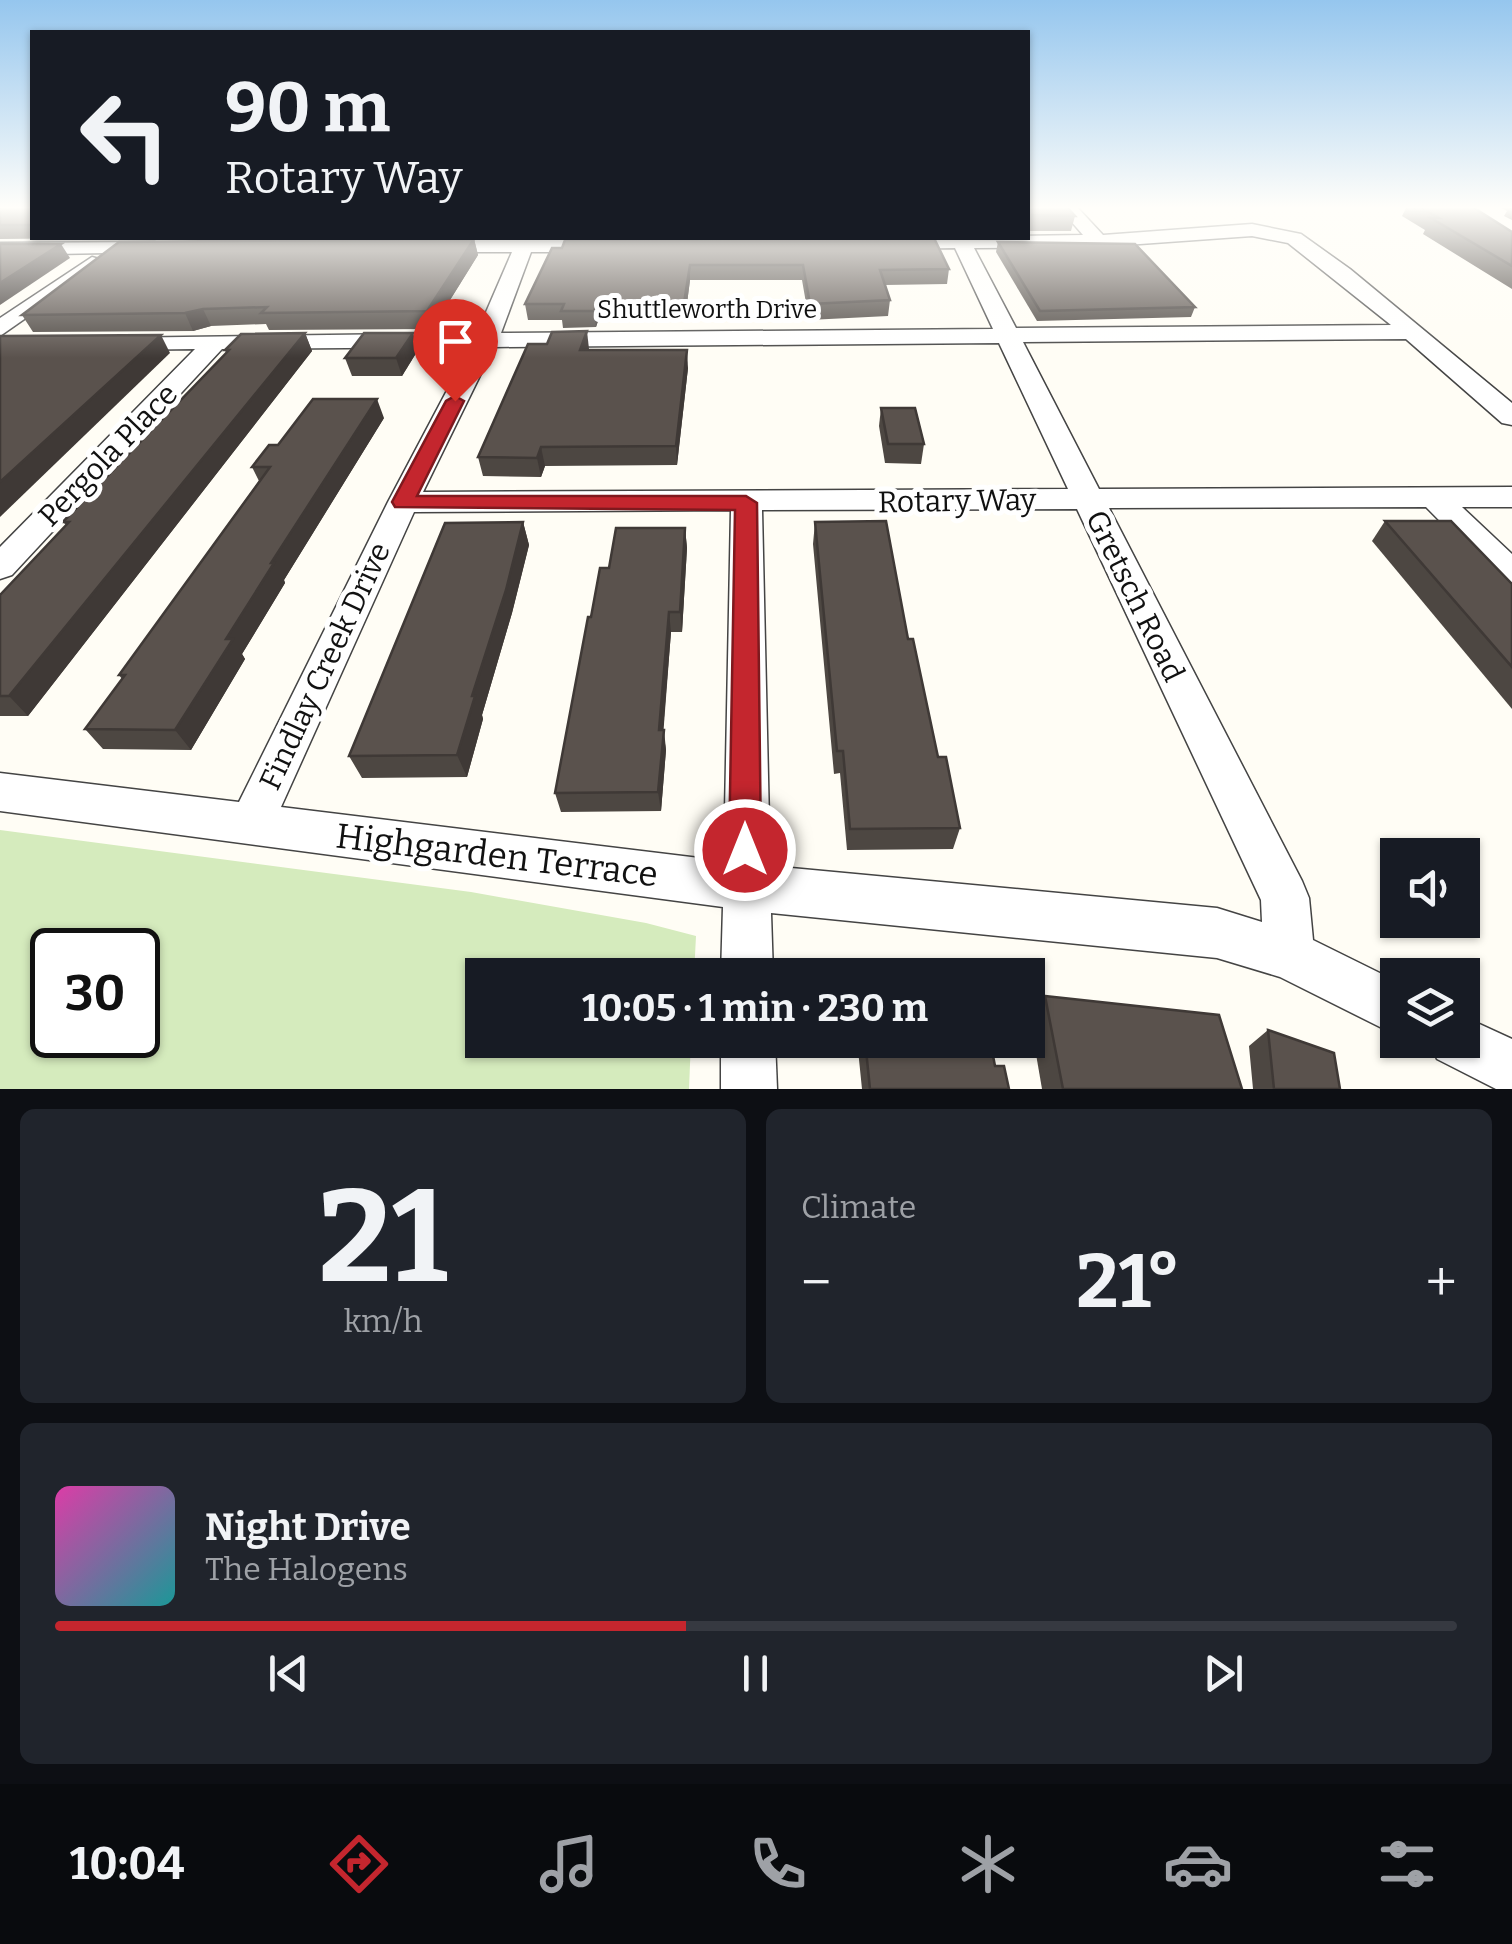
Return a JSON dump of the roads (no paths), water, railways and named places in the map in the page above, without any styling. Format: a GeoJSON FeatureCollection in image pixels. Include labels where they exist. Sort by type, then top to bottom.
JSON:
{"type":"FeatureCollection","features":[{"type":"Feature","properties":{"kind":"street"},"geometry":{"type":"LineString","coordinates":[[0,329],[102,257]]}},
{"type":"Feature","properties":{"kind":"street","name":"Findlay Creek Drive"},"geometry":{"type":"LineString","coordinates":[[251,824],[403,502],[486,340],[520,257]]}},
{"type":"Feature","properties":{"kind":"street","name":"Gretsch Road"},"geometry":{"type":"LineString","coordinates":[[969,257],[1285,898],[1289,954]]}},
{"type":"Feature","properties":{"kind":"street"},"geometry":{"type":"LineString","coordinates":[[1323,257],[1512,417]]}},
{"type":"Feature","properties":{"kind":"street","name":"Shuttleworth Drive"},"geometry":{"type":"LineString","coordinates":[[85,343],[1414,332]]}},
{"type":"Feature","properties":{"kind":"street","name":"Pergola Place"},"geometry":{"type":"LineString","coordinates":[[0,567],[216,342]]}},
{"type":"Feature","properties":{"kind":"street"},"geometry":{"type":"LineString","coordinates":[[0,344],[27,343]]}},
{"type":"Feature","properties":{"kind":"street"},"geometry":{"type":"LineString","coordinates":[[1434,497],[1512,574]]}},
{"type":"Feature","properties":{"kind":"street","name":"Rotary Way"},"geometry":{"type":"LineString","coordinates":[[403,502],[1512,497]]}},
{"type":"Feature","properties":{"kind":"street"},"geometry":{"type":"LineString","coordinates":[[746,503],[747,958]]}},
{"type":"Feature","properties":{"kind":"street","name":"Highgarden Terrace"},"geometry":{"type":"LineString","coordinates":[[0,792],[745,887],[1217,933],[1289,954],[1380,1001]]}},
{"type":"Feature","properties":{"kind":"street"},"geometry":{"type":"LineString","coordinates":[[1480,1052],[1512,1068]]}},
{"type":"Feature","properties":{"kind":"street"},"geometry":{"type":"LineString","coordinates":[[748,1058],[749,1089]]}}]}
